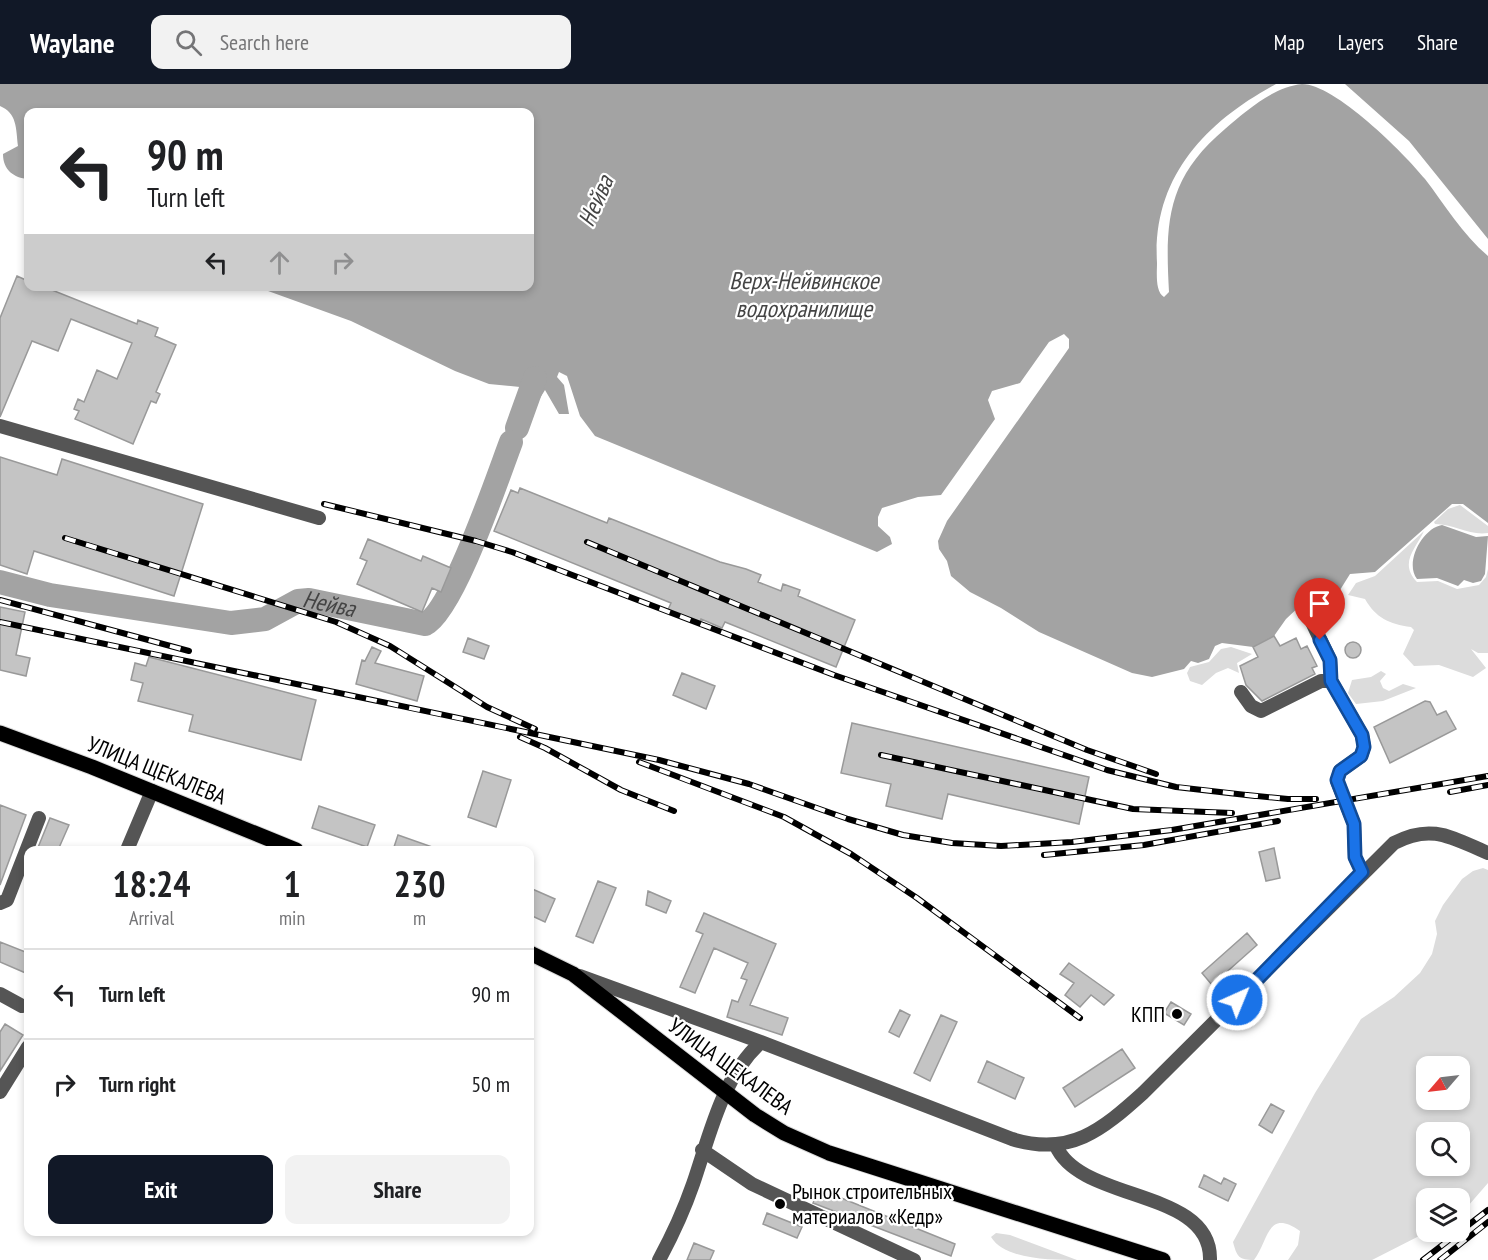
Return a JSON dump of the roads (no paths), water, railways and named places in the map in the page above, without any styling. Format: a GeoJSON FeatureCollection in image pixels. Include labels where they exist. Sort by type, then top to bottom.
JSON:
{"type":"FeatureCollection","features":[{"type":"Feature","properties":{"kind":"main road","name":"УЛИЦА ЩЕКАЛЕВА"},"geometry":{"type":"LineString","coordinates":[[0,733],[152,791],[286,846]]}},
{"type":"Feature","properties":{"kind":"main road","name":"УЛИЦА ЩЕКАЛЕВА"},"geometry":{"type":"LineString","coordinates":[[534,955],[573,974],[726,1093],[784,1133],[829,1153],[1163,1260]]}},
{"type":"Feature","properties":{"kind":"street"},"geometry":{"type":"LineString","coordinates":[[0,426],[319,518]]}},
{"type":"Feature","properties":{"kind":"street"},"geometry":{"type":"LineString","coordinates":[[1311,621],[1330,660],[1331,681],[1363,741],[1361,756],[1340,771],[1337,780],[1354,824],[1355,857],[1362,872]]}},
{"type":"Feature","properties":{"kind":"street"},"geometry":{"type":"LineString","coordinates":[[1241,692],[1251,706],[1261,711],[1321,681],[1331,681]]}},
{"type":"Feature","properties":{"kind":"street"},"geometry":{"type":"LineString","coordinates":[[129,846],[152,791]]}},
{"type":"Feature","properties":{"kind":"street"},"geometry":{"type":"LineString","coordinates":[[31,846],[39,818]]}},
{"type":"Feature","properties":{"kind":"street"},"geometry":{"type":"LineString","coordinates":[[573,974],[761,1042],[1012,1139],[1031,1145],[1056,1146],[1089,1134],[1126,1108],[1205,1032],[1362,872],[1394,843],[1414,833],[1426,831],[1450,837],[1488,853]]}},
{"type":"Feature","properties":{"kind":"street"},"geometry":{"type":"LineString","coordinates":[[0,903],[8,900],[24,873]]}},
{"type":"Feature","properties":{"kind":"street"},"geometry":{"type":"LineString","coordinates":[[0,994],[22,1006]]}},
{"type":"Feature","properties":{"kind":"street"},"geometry":{"type":"LineString","coordinates":[[659,1260],[685,1205],[702,1150],[733,1074],[745,1057],[761,1042]]}},
{"type":"Feature","properties":{"kind":"street"},"geometry":{"type":"LineString","coordinates":[[0,1092],[24,1053]]}},
{"type":"Feature","properties":{"kind":"street"},"geometry":{"type":"LineString","coordinates":[[1056,1146],[1063,1161],[1070,1166],[1114,1187],[1161,1203],[1198,1226],[1209,1241],[1210,1260]]}},
{"type":"Feature","properties":{"kind":"street"},"geometry":{"type":"LineString","coordinates":[[702,1150],[752,1184],[914,1260]]}},
{"type":"Feature","properties":{"kind":"water","name":"Верх-Нейвинское водохранилище"},"geometry":{"type":"Polygon","coordinates":[[[0,84],[1276,84],[1250,99],[1206,135],[1188,156],[1174,179],[1164,205],[1158,232],[1157,282],[1159,291],[1164,297],[1169,292],[1168,243],[1174,202],[1191,165],[1225,129],[1260,101],[1291,86],[1302,84],[1316,87],[1350,107],[1402,153],[1425,179],[1462,229],[1488,256],[1488,523],[1463,504],[1452,504],[1375,572],[1350,574],[1340,590],[1317,596],[1302,604],[1286,619],[1274,636],[1253,647],[1222,643],[1215,646],[1209,659],[1198,663],[1191,661],[1184,669],[1152,677],[1132,673],[1039,632],[970,592],[951,576],[947,561],[939,549],[938,541],[947,521],[1069,348],[1069,339],[1064,334],[1049,342],[1020,383],[992,391],[988,400],[995,419],[941,495],[918,497],[882,508],[878,517],[878,526],[890,537],[892,544],[877,552],[595,436],[580,416],[567,376],[559,372],[557,377],[564,385],[569,414],[559,414],[545,390],[532,411],[516,403],[520,387],[489,384],[455,371],[351,321],[268,291],[534,291],[534,108],[24,108],[24,178],[10,172],[3,160],[3,154],[18,146],[13,117],[0,106],[0,84]]]}},
{"type":"Feature","properties":{"kind":"water"},"geometry":{"type":"Polygon","coordinates":[[[1345,84],[1488,84],[1488,239],[1409,141],[1345,84]]]}},
{"type":"Feature","properties":{"kind":"water"},"geometry":{"type":"Polygon","coordinates":[[[1442,525],[1476,537],[1488,536],[1485,574],[1481,581],[1473,583],[1464,580],[1458,586],[1437,578],[1417,579],[1413,564],[1417,547],[1428,532],[1442,525]]]}},
{"type":"Feature","properties":{"kind":"waterway","name":"Нейва"},"geometry":{"type":"LineString","coordinates":[[517,428],[535,378]]}},
{"type":"Feature","properties":{"kind":"waterway","name":"Нейва"},"geometry":{"type":"LineString","coordinates":[[0,582],[50,595],[231,623],[265,619],[298,601],[309,600],[425,624],[436,614],[461,570],[511,442]]}},
{"type":"Feature","properties":{"kind":"railway"},"geometry":{"type":"LineString","coordinates":[[324,504],[512,552],[834,675],[1107,770],[1176,787],[1255,796]]}},
{"type":"Feature","properties":{"kind":"railway"},"geometry":{"type":"LineString","coordinates":[[65,538],[336,622],[390,646],[487,707],[535,729]]}},
{"type":"Feature","properties":{"kind":"railway"},"geometry":{"type":"LineString","coordinates":[[587,542],[1087,750],[1156,774]]}},
{"type":"Feature","properties":{"kind":"railway"},"geometry":{"type":"LineString","coordinates":[[0,600],[189,651]]}},
{"type":"Feature","properties":{"kind":"railway"},"geometry":{"type":"LineString","coordinates":[[0,622],[659,760],[749,784],[848,819],[903,835],[952,843],[1001,846],[1072,842],[1172,830],[1488,776]]}},
{"type":"Feature","properties":{"kind":"railway"},"geometry":{"type":"LineString","coordinates":[[520,737],[545,748],[621,790],[674,811]]}},
{"type":"Feature","properties":{"kind":"railway"},"geometry":{"type":"LineString","coordinates":[[881,755],[1133,809],[1232,813]]}},
{"type":"Feature","properties":{"kind":"railway"},"geometry":{"type":"LineString","coordinates":[[639,762],[784,817],[851,854],[917,898],[1080,1018]]}},
{"type":"Feature","properties":{"kind":"railway"},"geometry":{"type":"LineString","coordinates":[[1450,792],[1488,785]]}},
{"type":"Feature","properties":{"kind":"railway"},"geometry":{"type":"LineString","coordinates":[[1247,795],[1316,799]]}},
{"type":"Feature","properties":{"kind":"railway"},"geometry":{"type":"LineString","coordinates":[[1044,855],[1144,845],[1278,821]]}},
{"type":"Feature","properties":{"kind":"railway"},"geometry":{"type":"LineString","coordinates":[[1423,1260],[1488,1210]]}},
{"type":"Feature","properties":{"kind":"railway"},"geometry":{"type":"LineString","coordinates":[[1440,1260],[1488,1222]]}},
{"type":"Feature","properties":{"kind":"place","name":"КПП"},"geometry":{"type":"Point","coordinates":[1177,1014]}},
{"type":"Feature","properties":{"kind":"place","name":"Рынок строительных материалов «Кедр»"},"geometry":{"type":"Point","coordinates":[780,1204]}}]}
